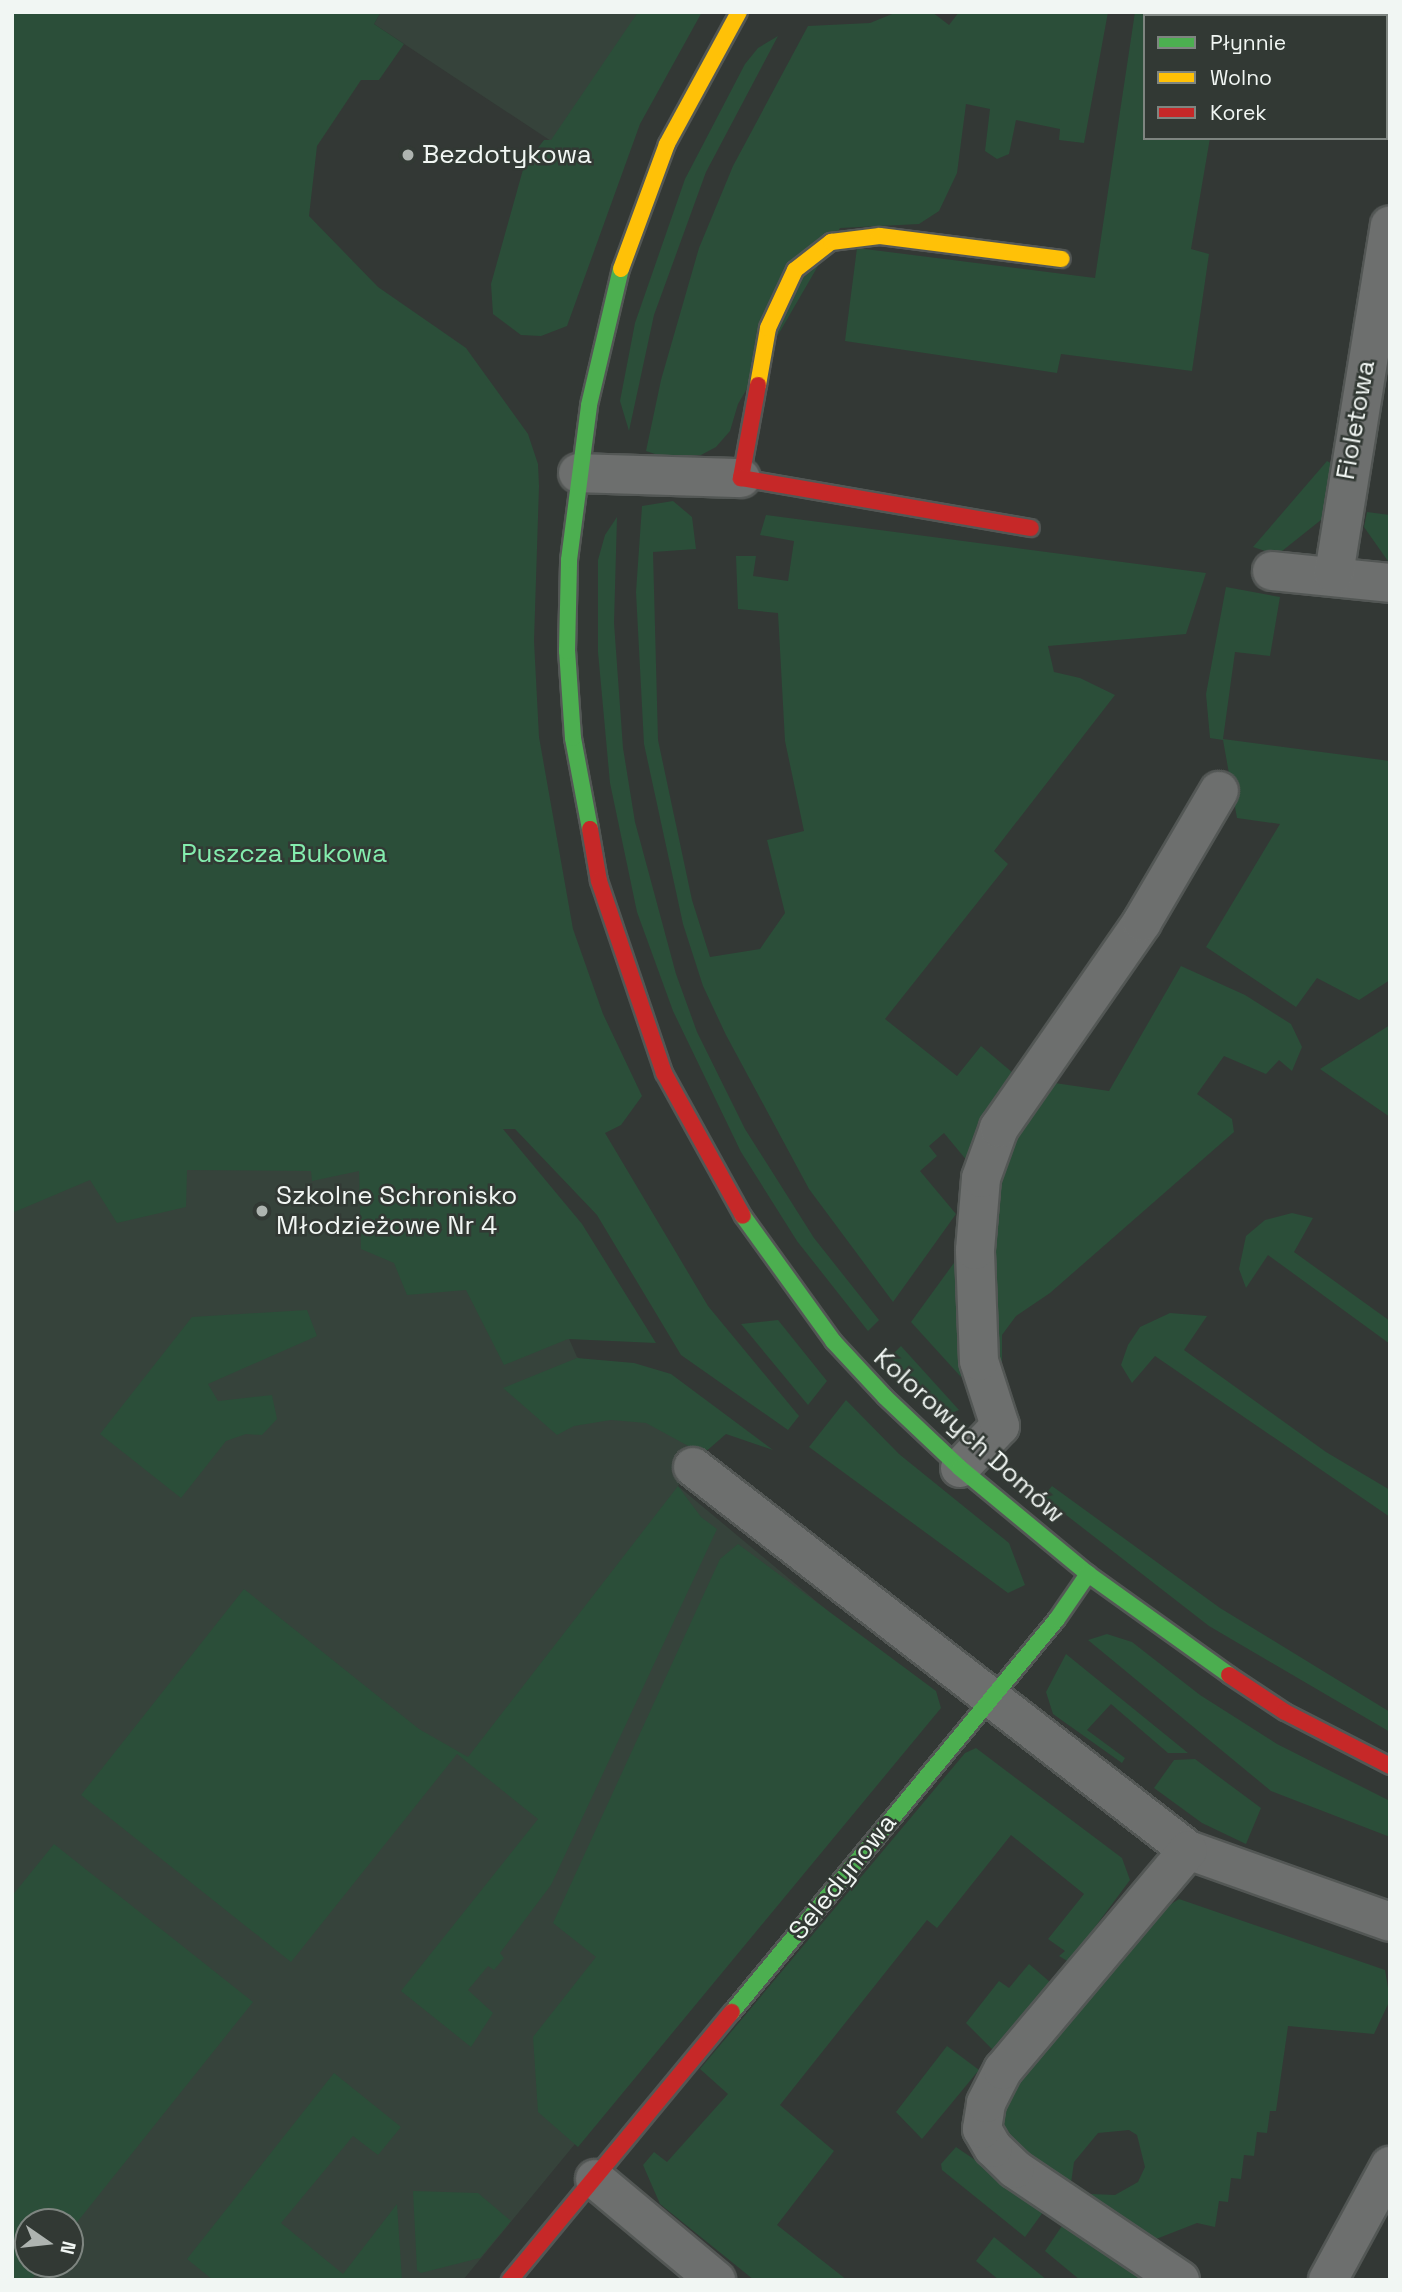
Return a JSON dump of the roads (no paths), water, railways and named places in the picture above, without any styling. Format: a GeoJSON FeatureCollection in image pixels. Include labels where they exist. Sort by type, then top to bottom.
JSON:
{"type":"FeatureCollection","features":[{"type":"Feature","properties":{"kind":"street","name":"Kolorowych Domów"},"geometry":{"type":"LineString","coordinates":[[739,12],[667,144],[631,237],[607,314],[578,473],[568,586],[573,738],[599,881],[638,1006],[696,1137],[780,1273],[856,1367],[960,1468],[1088,1574],[1285,1712],[1390,1766]]}},
{"type":"Feature","properties":{"kind":"street","name":"Fioletowa"},"geometry":{"type":"LineString","coordinates":[[1334,574],[1390,225]]}},
{"type":"Feature","properties":{"kind":"street"},"geometry":{"type":"LineString","coordinates":[[741,478],[768,328],[795,270],[831,242],[880,236],[1062,260]]}},
{"type":"Feature","properties":{"kind":"street"},"geometry":{"type":"LineString","coordinates":[[578,473],[741,478],[1031,528]]}},
{"type":"Feature","properties":{"kind":"street"},"geometry":{"type":"LineString","coordinates":[[1272,571],[1334,574],[1390,583]]}},
{"type":"Feature","properties":{"kind":"street"},"geometry":{"type":"LineString","coordinates":[[960,1468],[1000,1426],[979,1361],[975,1250],[981,1178],[999,1128],[1142,922],[1219,791]]}},
{"type":"Feature","properties":{"kind":"street"},"geometry":{"type":"LineString","coordinates":[[692,1467],[988,1699],[1188,1850],[1390,1922]]}},
{"type":"Feature","properties":{"kind":"street","name":"Seledynowa"},"geometry":{"type":"LineString","coordinates":[[510,2280],[1088,1574]]}},
{"type":"Feature","properties":{"kind":"street"},"geometry":{"type":"LineString","coordinates":[[1180,2280],[1015,2169],[992,2148],[982,2129],[986,2103],[1003,2070],[1188,1850]]}},
{"type":"Feature","properties":{"kind":"street"},"geometry":{"type":"LineString","coordinates":[[1328,2280],[1390,2166]]}},
{"type":"Feature","properties":{"kind":"street"},"geometry":{"type":"LineString","coordinates":[[595,2179],[716,2280]]}},
{"type":"Feature","properties":{"kind":"place","name":"Bezdotykowa"},"geometry":{"type":"Point","coordinates":[408,155]}},
{"type":"Feature","properties":{"kind":"place","name":"Szkolne Schronisko Młodzieżowe Nr 4"},"geometry":{"type":"Point","coordinates":[262,1211]}},
{"type":"Feature","properties":{"kind":"park label","name":"Puszcza Bukowa"},"geometry":{"type":"Point","coordinates":[284,854]}}]}
